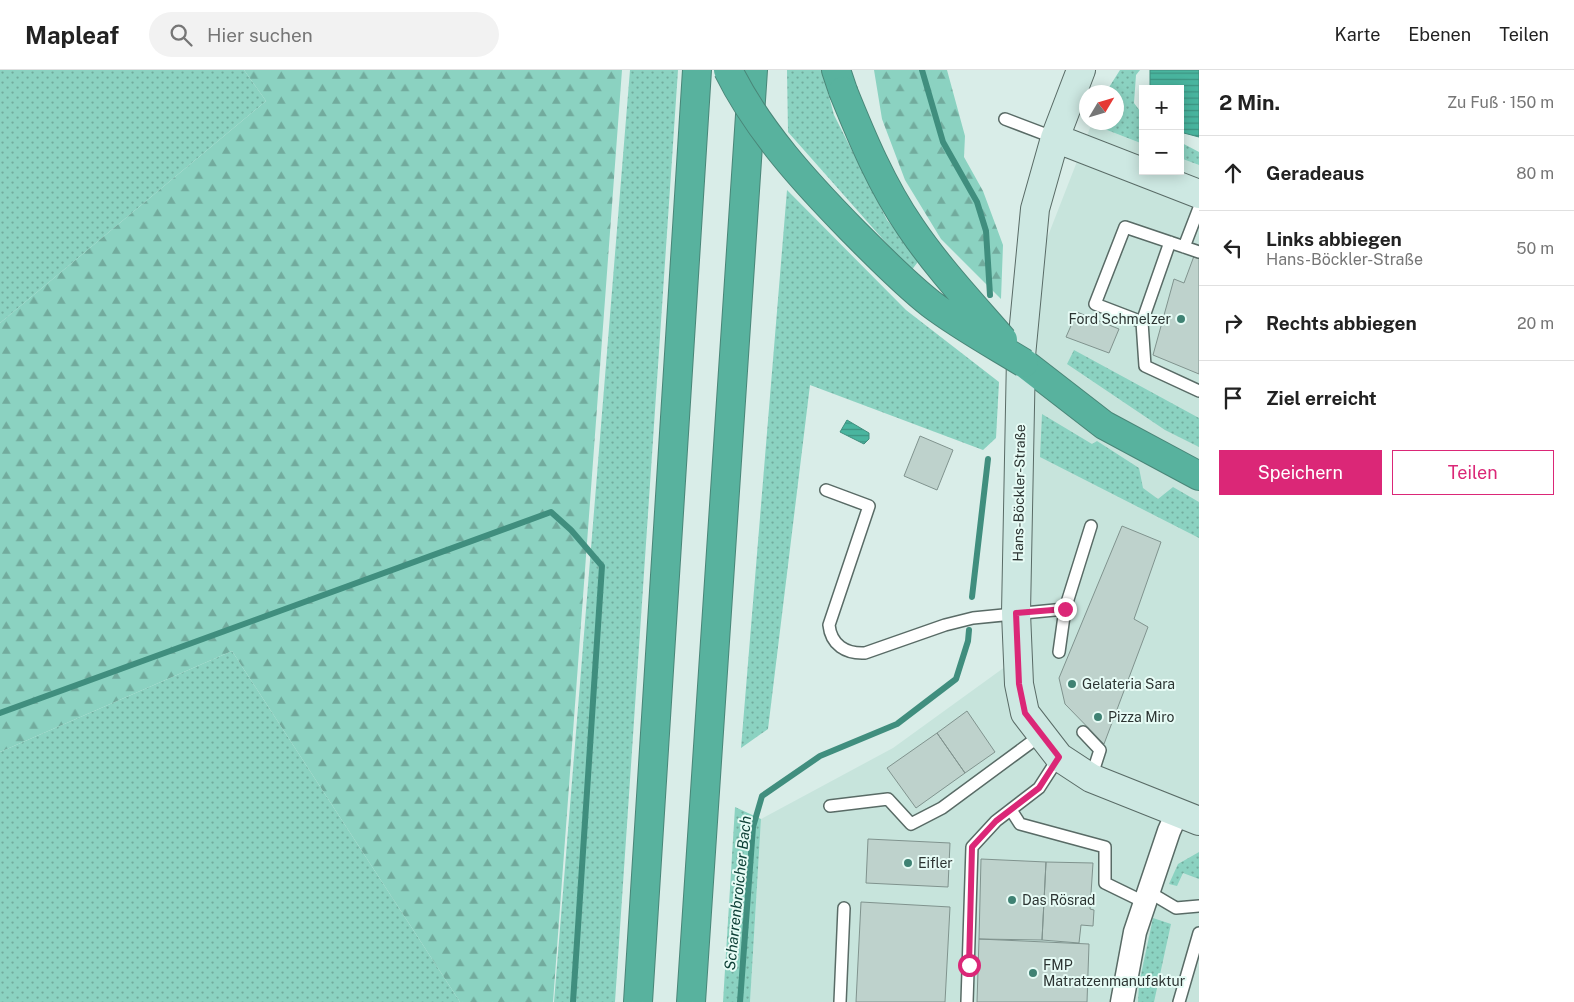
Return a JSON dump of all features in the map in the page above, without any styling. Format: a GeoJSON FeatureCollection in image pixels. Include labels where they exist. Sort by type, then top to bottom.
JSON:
{"type":"FeatureCollection","features":[{"type":"Feature","properties":{"kind":"highway"},"geometry":{"type":"LineString","coordinates":[[638,1002],[697,70]]}},
{"type":"Feature","properties":{"kind":"highway"},"geometry":{"type":"LineString","coordinates":[[728,70],[776,147],[829,207],[877,255],[932,304],[1024,363],[1104,425],[1199,476]]}},
{"type":"Feature","properties":{"kind":"highway"},"geometry":{"type":"LineString","coordinates":[[690,1002],[753,70]]}},
{"type":"Feature","properties":{"kind":"highway"},"geometry":{"type":"LineString","coordinates":[[839,81],[869,154],[909,226],[936,263],[1024,363]]}},
{"type":"Feature","properties":{"kind":"street","name":"Hans-Böckler-Straße"},"geometry":{"type":"LineString","coordinates":[[1081,70],[1055,138],[1035,209],[1021,356],[1016,613],[1019,684],[1025,713],[1059,757],[1091,778],[1188,817]]}},
{"type":"Feature","properties":{"kind":"street"},"geometry":{"type":"LineString","coordinates":[[1055,138],[1199,194]]}},
{"type":"Feature","properties":{"kind":"street"},"geometry":{"type":"LineString","coordinates":[[1122,1002],[1135,932],[1148,898],[1168,831],[1188,817]]}},
{"type":"Feature","properties":{"kind":"lane"},"geometry":{"type":"LineString","coordinates":[[1006,119],[1055,138]]}},
{"type":"Feature","properties":{"kind":"lane"},"geometry":{"type":"LineString","coordinates":[[1184,247],[1199,208]]}},
{"type":"Feature","properties":{"kind":"lane"},"geometry":{"type":"LineString","coordinates":[[1142,322],[1095,304],[1125,227],[1199,252]]}},
{"type":"Feature","properties":{"kind":"lane"},"geometry":{"type":"LineString","coordinates":[[1170,242],[1142,322],[1145,366],[1199,391]]}},
{"type":"Feature","properties":{"kind":"lane"},"geometry":{"type":"LineString","coordinates":[[826,490],[869,506],[829,625],[830,634],[836,644],[844,650],[854,654],[865,653],[945,625],[973,618],[1065,609]]}},
{"type":"Feature","properties":{"kind":"lane"},"geometry":{"type":"LineString","coordinates":[[1059,652],[1065,609],[1091,526]]}},
{"type":"Feature","properties":{"kind":"lane"},"geometry":{"type":"LineString","coordinates":[[1083,732],[1100,750],[1091,778]]}},
{"type":"Feature","properties":{"kind":"lane"},"geometry":{"type":"LineString","coordinates":[[830,806],[888,799],[911,824],[942,808],[1041,735]]}},
{"type":"Feature","properties":{"kind":"lane"},"geometry":{"type":"LineString","coordinates":[[968,1002],[972,847],[996,821],[1039,788],[1059,757]]}},
{"type":"Feature","properties":{"kind":"lane"},"geometry":{"type":"LineString","coordinates":[[1011,810],[1020,824],[1105,847],[1105,884],[1176,908],[1199,906]]}},
{"type":"Feature","properties":{"kind":"lane"},"geometry":{"type":"LineString","coordinates":[[840,1002],[844,908]]}},
{"type":"Feature","properties":{"kind":"lane"},"geometry":{"type":"LineString","coordinates":[[1179,1002],[1199,933]]}},
{"type":"Feature","properties":{"kind":"shaded area"},"geometry":{"type":"Polygon","coordinates":[[[1150,70],[1199,70],[1199,137],[1184,133],[1184,85],[1150,85],[1150,70]]]}},
{"type":"Feature","properties":{"kind":"shaded area"},"geometry":{"type":"Polygon","coordinates":[[[1089,130],[1107,130],[1139,142],[1139,175],[1184,175],[1184,159],[1199,165],[1199,1002],[750,1002],[761,819],[893,748],[1027,651],[1033,329],[1046,241],[1089,130]]]}},
{"type":"Feature","properties":{"kind":"shaded area"},"geometry":{"type":"Polygon","coordinates":[[[847,420],[869,433],[869,439],[864,444],[840,432],[847,420]]]}},
{"type":"Feature","properties":{"kind":"green space"},"geometry":{"type":"Polygon","coordinates":[[[0,70],[244,70],[266,101],[0,323],[0,70]]]}},
{"type":"Feature","properties":{"kind":"green space"},"geometry":{"type":"Polygon","coordinates":[[[244,70],[622,70],[553,1002],[460,1002],[232,651],[0,752],[0,323],[266,101],[244,70]]]}},
{"type":"Feature","properties":{"kind":"green space"},"geometry":{"type":"Polygon","coordinates":[[[630,70],[678,70],[615,1002],[554,1002],[630,70]]]}},
{"type":"Feature","properties":{"kind":"green space"},"geometry":{"type":"Polygon","coordinates":[[[787,70],[822,70],[834,115],[887,220],[920,259],[911,271],[788,132],[787,70]]]}},
{"type":"Feature","properties":{"kind":"green space"},"geometry":{"type":"Polygon","coordinates":[[[874,70],[947,70],[965,136],[964,157],[983,191],[1003,245],[1001,299],[941,239],[905,180],[882,119],[874,70]]]}},
{"type":"Feature","properties":{"kind":"green space"},"geometry":{"type":"Polygon","coordinates":[[[1120,70],[1140,70],[1136,75],[1134,103],[1139,110],[1139,142],[1107,130],[1124,130],[1124,85],[1110,85],[1120,70]]]}},
{"type":"Feature","properties":{"kind":"green space"},"geometry":{"type":"Polygon","coordinates":[[[1184,144],[1199,152],[1199,165],[1184,159],[1184,144]]]}},
{"type":"Feature","properties":{"kind":"green space"},"geometry":{"type":"Polygon","coordinates":[[[787,190],[906,310],[999,382],[996,438],[983,450],[810,385],[768,729],[741,748],[787,190]]]}},
{"type":"Feature","properties":{"kind":"green space"},"geometry":{"type":"Polygon","coordinates":[[[1074,350],[1199,418],[1199,447],[1165,430],[1067,364],[1074,350]]]}},
{"type":"Feature","properties":{"kind":"green space"},"geometry":{"type":"Polygon","coordinates":[[[1042,414],[1092,444],[1097,441],[1139,468],[1143,488],[1158,499],[1173,487],[1199,502],[1199,538],[1040,457],[1042,414]]]}},
{"type":"Feature","properties":{"kind":"green space"},"geometry":{"type":"Polygon","coordinates":[[[232,651],[460,1002],[0,1002],[0,752],[232,651]]]}},
{"type":"Feature","properties":{"kind":"green space"},"geometry":{"type":"Polygon","coordinates":[[[735,807],[761,819],[750,1002],[723,1002],[735,807]]]}},
{"type":"Feature","properties":{"kind":"green space"},"geometry":{"type":"Polygon","coordinates":[[[1199,852],[1199,879],[1183,873],[1177,886],[1169,884],[1178,864],[1199,852]]]}},
{"type":"Feature","properties":{"kind":"green space"},"geometry":{"type":"Polygon","coordinates":[[[1153,918],[1171,924],[1154,1002],[1138,1002],[1139,984],[1153,918]]]}},
{"type":"Feature","properties":{"kind":"building","name":"Ford Schmelzer"},"geometry":{"type":"Polygon","coordinates":[[[1194,256],[1199,258],[1199,374],[1153,355],[1174,279],[1184,283],[1194,256]]]}},
{"type":"Feature","properties":{"kind":"building"},"geometry":{"type":"Polygon","coordinates":[[[1077,312],[1119,329],[1109,353],[1066,337],[1077,312]]]}},
{"type":"Feature","properties":{"kind":"building"},"geometry":{"type":"Polygon","coordinates":[[[920,436],[953,450],[937,490],[904,476],[920,436]]]}},
{"type":"Feature","properties":{"kind":"building"},"geometry":{"type":"Polygon","coordinates":[[[1122,526],[1161,542],[1134,619],[1148,627],[1104,744],[1065,704],[1059,678],[1122,526]]]}},
{"type":"Feature","properties":{"kind":"building"},"geometry":{"type":"Polygon","coordinates":[[[967,711],[995,752],[965,773],[937,733],[967,711]]]}},
{"type":"Feature","properties":{"kind":"building"},"geometry":{"type":"Polygon","coordinates":[[[937,733],[965,773],[916,808],[887,768],[937,733]]]}},
{"type":"Feature","properties":{"kind":"building","name":"Eifler"},"geometry":{"type":"Polygon","coordinates":[[[868,839],[950,843],[948,887],[866,883],[868,839]]]}},
{"type":"Feature","properties":{"kind":"building","name":"Das Rösrad"},"geometry":{"type":"Polygon","coordinates":[[[981,859],[1046,862],[1042,940],[979,939],[981,859]]]}},
{"type":"Feature","properties":{"kind":"building"},"geometry":{"type":"Polygon","coordinates":[[[1046,862],[1093,863],[1090,909],[1094,910],[1093,926],[1081,925],[1079,943],[1042,940],[1046,862]]]}},
{"type":"Feature","properties":{"kind":"building"},"geometry":{"type":"Polygon","coordinates":[[[861,902],[950,907],[945,1002],[856,1002],[861,902]]]}},
{"type":"Feature","properties":{"kind":"building","name":"FMP Matratzenmanufaktur"},"geometry":{"type":"Polygon","coordinates":[[[979,939],[1089,944],[1087,1002],[977,1002],[979,939]]]}},
{"type":"Feature","properties":{"kind":"waterway","name":"Scharrenbroicher Bach"},"geometry":{"type":"LineString","coordinates":[[922,70],[943,142],[977,202],[986,231],[990,295]]}},
{"type":"Feature","properties":{"kind":"waterway","name":"Scharrenbroicher Bach"},"geometry":{"type":"LineString","coordinates":[[972,597],[988,459]]}},
{"type":"Feature","properties":{"kind":"waterway"},"geometry":{"type":"LineString","coordinates":[[0,713],[551,512],[571,530],[602,566],[573,1002]]}},
{"type":"Feature","properties":{"kind":"waterway","name":"Scharrenbroicher Bach"},"geometry":{"type":"LineString","coordinates":[[740,1002],[753,827],[762,796],[820,756],[897,724],[956,679],[968,641],[969,630]]}},
{"type":"Feature","properties":{"kind":"place","name":"Ford Schmelzer"},"geometry":{"type":"Point","coordinates":[1181,319]}},
{"type":"Feature","properties":{"kind":"place","name":"Gelateria Sara"},"geometry":{"type":"Point","coordinates":[1072,684]}},
{"type":"Feature","properties":{"kind":"place","name":"Pizza Miro"},"geometry":{"type":"Point","coordinates":[1098,717]}},
{"type":"Feature","properties":{"kind":"place","name":"Eifler"},"geometry":{"type":"Point","coordinates":[908,863]}},
{"type":"Feature","properties":{"kind":"place","name":"Das Rösrad"},"geometry":{"type":"Point","coordinates":[1012,900]}},
{"type":"Feature","properties":{"kind":"place","name":"FMP Matratzenmanufaktur"},"geometry":{"type":"Point","coordinates":[1033,973]}},
{"type":"Feature","properties":{"kind":"route"},"geometry":{"type":"LineString","coordinates":[[969,965],[972,847],[996,821],[1039,788],[1059,757],[1025,713],[1019,684],[1016,613],[1065,609]]}}]}
